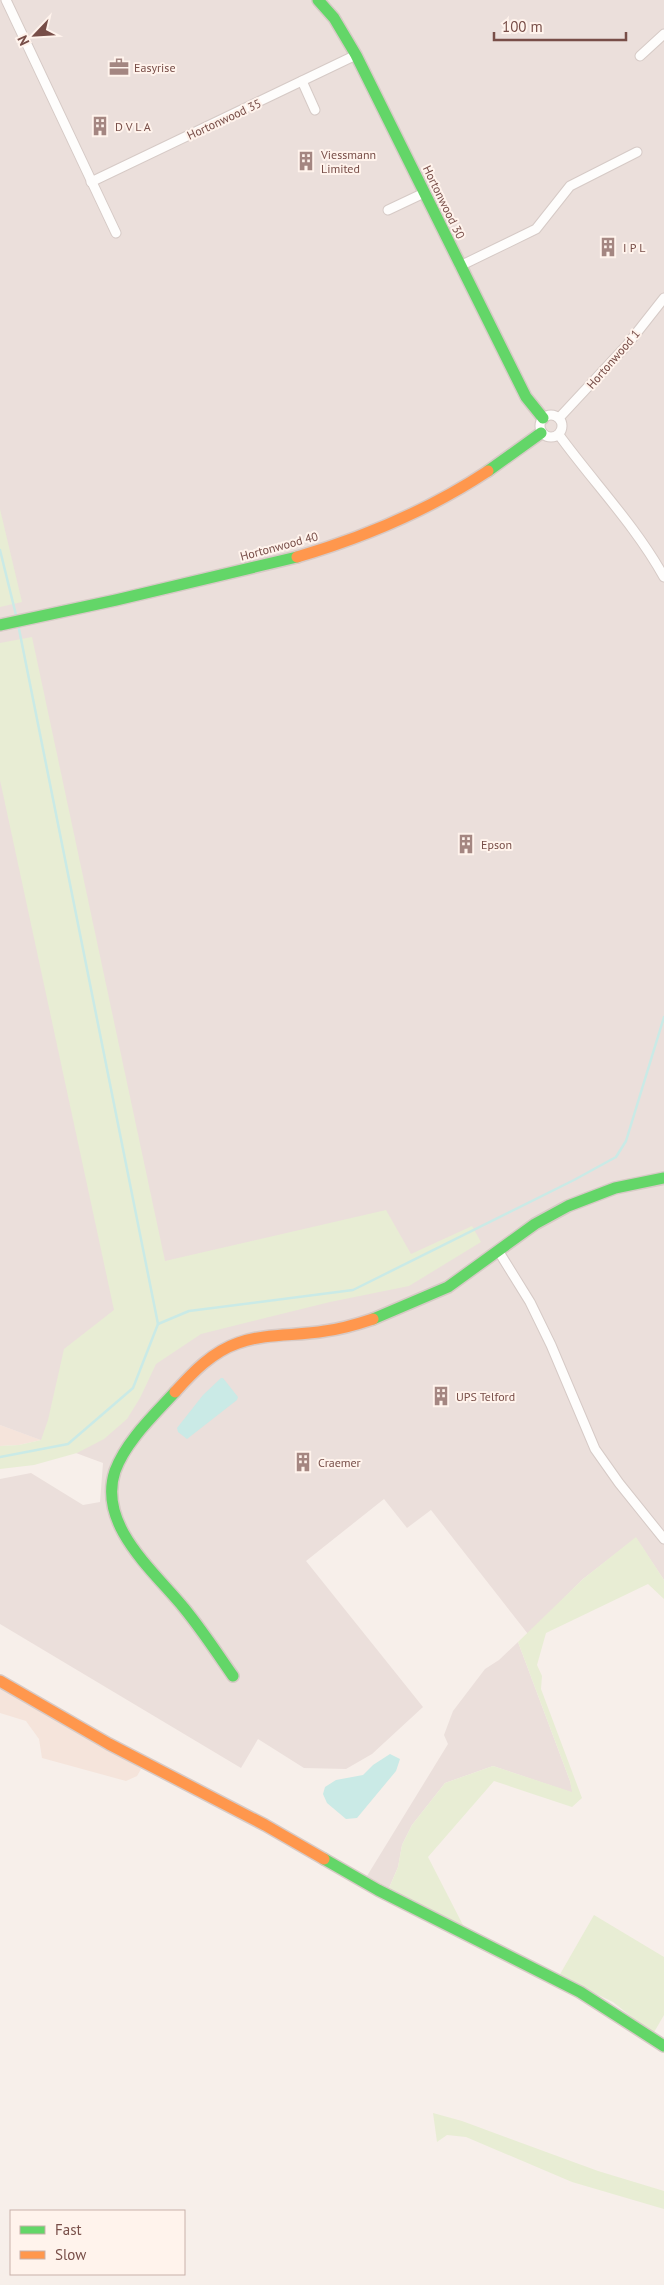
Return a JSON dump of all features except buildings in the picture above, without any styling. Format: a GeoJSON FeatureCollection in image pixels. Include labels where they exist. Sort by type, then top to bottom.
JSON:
{"type":"FeatureCollection","features":[{"type":"Feature","properties":{"kind":"street"},"geometry":{"type":"LineString","coordinates":[[6,0],[116,233]]}},
{"type":"Feature","properties":{"kind":"street","name":"Hortonwood 30"},"geometry":{"type":"LineString","coordinates":[[318,0],[334,18],[356,56],[526,397],[544,418]]}},
{"type":"Feature","properties":{"kind":"street"},"geometry":{"type":"LineString","coordinates":[[640,56],[664,34]]}},
{"type":"Feature","properties":{"kind":"street","name":"Hortonwood 35"},"geometry":{"type":"LineString","coordinates":[[91,182],[356,56]]}},
{"type":"Feature","properties":{"kind":"street"},"geometry":{"type":"LineString","coordinates":[[302,81],[315,110]]}},
{"type":"Feature","properties":{"kind":"street"},"geometry":{"type":"LineString","coordinates":[[460,266],[536,229],[570,186],[637,152]]}},
{"type":"Feature","properties":{"kind":"street"},"geometry":{"type":"LineString","coordinates":[[388,210],[424,193]]}},
{"type":"Feature","properties":{"kind":"street","name":"Hortonwood 1"},"geometry":{"type":"LineString","coordinates":[[559,418],[627,345],[664,298]]}},
{"type":"Feature","properties":{"kind":"street"},"geometry":{"type":"LineString","coordinates":[[550,415],[559,418],[562,425],[559,435],[547,438],[541,433],[540,423],[544,418],[550,415]]}},
{"type":"Feature","properties":{"kind":"street","name":"Hortonwood 40"},"geometry":{"type":"LineString","coordinates":[[5,624],[255,568],[319,550],[372,532],[437,502],[500,463],[541,433]]}},
{"type":"Feature","properties":{"kind":"street"},"geometry":{"type":"LineString","coordinates":[[559,435],[614,504],[645,546],[664,577]]}},
{"type":"Feature","properties":{"kind":"street"},"geometry":{"type":"LineString","coordinates":[[233,1676],[183,1608],[142,1563],[118,1522],[112,1489],[115,1473],[122,1456],[196,1369],[228,1348],[262,1338],[338,1329],[393,1311],[434,1294],[499,1252],[548,1216],[582,1199],[625,1185],[662,1180]]}},
{"type":"Feature","properties":{"kind":"street"},"geometry":{"type":"LineString","coordinates":[[499,1252],[530,1302],[551,1345],[596,1449],[619,1483],[664,1539]]}},
{"type":"Feature","properties":{"kind":"street"},"geometry":{"type":"LineString","coordinates":[[0,1681],[109,1744],[265,1825],[378,1890],[580,1992],[614,2012],[664,2046]]}},
{"type":"Feature","properties":{"kind":"shaded area"},"geometry":{"type":"Polygon","coordinates":[[[0,0],[664,0],[664,1580],[636,1538],[583,1579],[528,1634],[431,1510],[407,1528],[384,1499],[306,1561],[423,1707],[372,1754],[346,1769],[304,1768],[258,1739],[241,1768],[0,1624],[0,1479],[31,1473],[83,1505],[100,1502],[103,1463],[0,1425],[0,0]]]}},
{"type":"Feature","properties":{"kind":"shaded area"},"geometry":{"type":"Polygon","coordinates":[[[0,1425],[41,1440],[19,1445],[0,1446],[0,1425]]]}},
{"type":"Feature","properties":{"kind":"shaded area"},"geometry":{"type":"Polygon","coordinates":[[[518,1642],[573,1793],[493,1766],[445,1783],[412,1825],[402,1845],[398,1867],[389,1888],[367,1876],[448,1744],[444,1735],[453,1711],[485,1669],[499,1660],[518,1642]]]}},
{"type":"Feature","properties":{"kind":"shaded area"},"geometry":{"type":"Polygon","coordinates":[[[0,1686],[114,1750],[141,1769],[137,1776],[126,1781],[42,1758],[39,1739],[26,1721],[0,1713],[0,1686]]]}},
{"type":"Feature","properties":{"kind":"green space"},"geometry":{"type":"Polygon","coordinates":[[[0,509],[22,602],[0,607],[0,509]]]}},
{"type":"Feature","properties":{"kind":"green space"},"geometry":{"type":"Polygon","coordinates":[[[32,637],[165,1261],[386,1210],[411,1254],[472,1226],[481,1242],[409,1286],[330,1302],[201,1334],[156,1364],[140,1398],[127,1419],[104,1439],[77,1453],[34,1465],[0,1469],[0,1446],[19,1445],[41,1440],[48,1420],[64,1349],[114,1310],[0,780],[0,643],[32,637]]]}},
{"type":"Feature","properties":{"kind":"green space"},"geometry":{"type":"Polygon","coordinates":[[[636,1537],[664,1580],[664,1599],[648,1584],[546,1633],[537,1665],[542,1676],[541,1689],[582,1798],[572,1807],[494,1781],[428,1857],[465,1929],[389,1888],[398,1867],[402,1845],[412,1825],[445,1783],[493,1766],[572,1792],[570,1781],[518,1642],[583,1579],[636,1537]]]}},
{"type":"Feature","properties":{"kind":"green space"},"geometry":{"type":"Polygon","coordinates":[[[594,1915],[664,1957],[664,2015],[653,2034],[613,2002],[559,1976],[594,1915]]]}},
{"type":"Feature","properties":{"kind":"green space"},"geometry":{"type":"Polygon","coordinates":[[[433,2113],[462,2121],[598,2171],[664,2191],[664,2209],[572,2182],[466,2137],[447,2135],[437,2142],[433,2113]]]}},
{"type":"Feature","properties":{"kind":"water"},"geometry":{"type":"Polygon","coordinates":[[[221,1378],[238,1397],[237,1400],[187,1439],[178,1432],[177,1428],[203,1395],[221,1378]]]}},
{"type":"Feature","properties":{"kind":"water"},"geometry":{"type":"Polygon","coordinates":[[[390,1754],[400,1759],[396,1771],[357,1818],[346,1819],[327,1803],[323,1794],[325,1787],[336,1780],[363,1775],[373,1765],[390,1754]]]}},
{"type":"Feature","properties":{"kind":"waterway"},"geometry":{"type":"LineString","coordinates":[[0,550],[17,619]]}},
{"type":"Feature","properties":{"kind":"waterway"},"geometry":{"type":"LineString","coordinates":[[0,1457],[68,1444],[133,1388],[158,1324],[18,624]]}},
{"type":"Feature","properties":{"kind":"waterway"},"geometry":{"type":"LineString","coordinates":[[158,1324],[189,1311],[353,1290],[574,1180],[616,1157],[626,1141],[664,1017]]}},
{"type":"Feature","properties":{"kind":"traffic: fast"},"geometry":{"type":"LineString","coordinates":[[318,0],[334,18],[356,55],[526,397],[543,418]]}},
{"type":"Feature","properties":{"kind":"traffic: fast"},"geometry":{"type":"LineString","coordinates":[[488,471],[541,433]]}},
{"type":"Feature","properties":{"kind":"traffic: fast"},"geometry":{"type":"LineString","coordinates":[[0,625],[116,600],[297,557]]}},
{"type":"Feature","properties":{"kind":"traffic: fast"},"geometry":{"type":"LineString","coordinates":[[373,1319],[448,1287],[535,1224],[568,1206],[615,1188],[664,1178]]}},
{"type":"Feature","properties":{"kind":"traffic: fast"},"geometry":{"type":"LineString","coordinates":[[175,1392],[141,1429],[120,1460],[115,1471],[112,1491],[114,1510],[121,1528],[144,1563],[191,1616],[233,1676]]}},
{"type":"Feature","properties":{"kind":"traffic: fast"},"geometry":{"type":"LineString","coordinates":[[324,1859],[378,1890],[580,1992],[664,2046]]}},
{"type":"Feature","properties":{"kind":"traffic: slow"},"geometry":{"type":"LineString","coordinates":[[297,557],[347,541],[396,521],[443,498],[488,471]]}},
{"type":"Feature","properties":{"kind":"traffic: slow"},"geometry":{"type":"LineString","coordinates":[[175,1392],[211,1357],[238,1343],[270,1336],[331,1330],[373,1319]]}},
{"type":"Feature","properties":{"kind":"traffic: slow"},"geometry":{"type":"LineString","coordinates":[[0,1681],[109,1744],[265,1825],[324,1859]]}},
{"type":"Feature","properties":{"kind":"place","name":"Easyrise"},"geometry":{"type":"Point","coordinates":[119,67]}},
{"type":"Feature","properties":{"kind":"place","name":"D V L A"},"geometry":{"type":"Point","coordinates":[100,126]}},
{"type":"Feature","properties":{"kind":"place","name":"Viessmann Limited"},"geometry":{"type":"Point","coordinates":[306,161]}},
{"type":"Feature","properties":{"kind":"place","name":"I P L"},"geometry":{"type":"Point","coordinates":[608,247]}},
{"type":"Feature","properties":{"kind":"place","name":"Epson"},"geometry":{"type":"Point","coordinates":[466,844]}},
{"type":"Feature","properties":{"kind":"place","name":"UPS Telford"},"geometry":{"type":"Point","coordinates":[441,1396]}},
{"type":"Feature","properties":{"kind":"place","name":"Craemer"},"geometry":{"type":"Point","coordinates":[303,1462]}}]}
